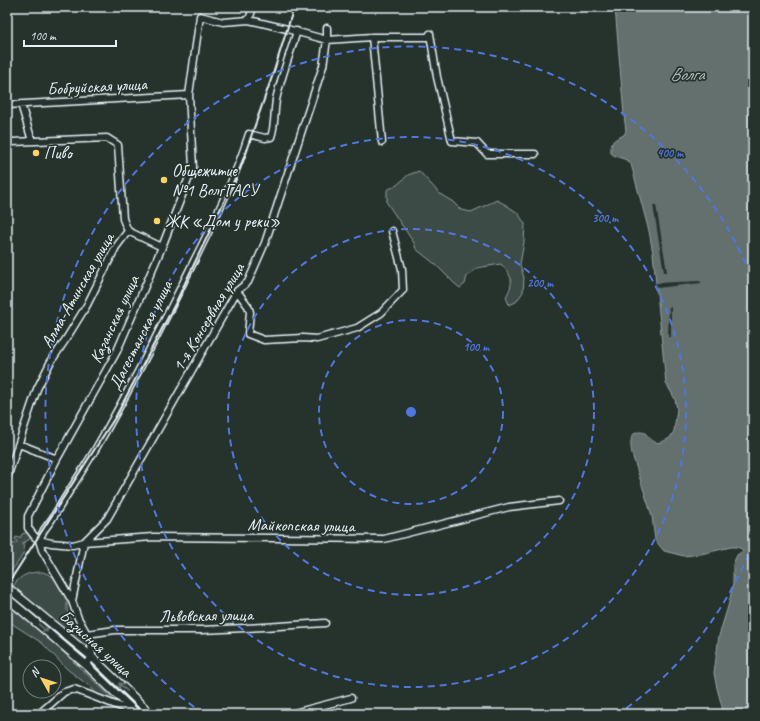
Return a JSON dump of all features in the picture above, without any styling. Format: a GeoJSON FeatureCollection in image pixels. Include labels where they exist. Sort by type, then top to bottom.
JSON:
{"type":"FeatureCollection","features":[{"type":"Feature","properties":{"kind":"street"},"geometry":{"type":"LineString","coordinates":[[253,7],[249,20],[327,40],[372,37],[428,37],[430,34],[437,77],[452,141],[477,143],[487,154],[535,154]]}},
{"type":"Feature","properties":{"kind":"street","name":"Казанская улица"},"geometry":{"type":"LineString","coordinates":[[92,658],[91,641],[78,618],[72,602],[42,550],[39,540],[34,537],[28,528],[28,516],[57,459],[117,351],[162,247],[193,167],[189,95],[200,16],[223,22],[249,20]]}},
{"type":"Feature","properties":{"kind":"street","name":"1-я Консервная улица"},"geometry":{"type":"LineString","coordinates":[[84,542],[107,518],[237,291],[248,282],[265,243],[323,66],[327,40],[327,28]]}},
{"type":"Feature","properties":{"kind":"street","name":"Дагестанская улица"},"geometry":{"type":"LineString","coordinates":[[39,540],[96,449],[158,334],[232,181],[249,134],[265,138],[271,137],[276,103],[282,77],[297,32]]}},
{"type":"Feature","properties":{"kind":"street"},"geometry":{"type":"LineString","coordinates":[[372,37],[382,142]]}},
{"type":"Feature","properties":{"kind":"street","name":"Бобруйская улица"},"geometry":{"type":"LineString","coordinates":[[7,105],[189,95]]}},
{"type":"Feature","properties":{"kind":"street"},"geometry":{"type":"LineString","coordinates":[[20,104],[32,141]]}},
{"type":"Feature","properties":{"kind":"street","name":"Алма-Атинская улица"},"geometry":{"type":"LineString","coordinates":[[7,478],[37,389],[50,363],[87,305],[116,247],[128,231],[123,219],[118,145],[107,138],[12,142]]}},
{"type":"Feature","properties":{"kind":"street"},"geometry":{"type":"LineString","coordinates":[[128,231],[162,247]]}},
{"type":"Feature","properties":{"kind":"street"},"geometry":{"type":"LineString","coordinates":[[237,291],[248,306],[250,312],[248,334],[264,340],[303,338],[317,339],[357,328],[381,313],[403,290],[402,269],[392,231]]}},
{"type":"Feature","properties":{"kind":"street"},"geometry":{"type":"LineString","coordinates":[[19,444],[57,459]]}},
{"type":"Feature","properties":{"kind":"street","name":"Майкопская улица"},"geometry":{"type":"LineString","coordinates":[[39,540],[73,545],[84,542],[153,537],[384,540],[509,507],[559,501]]}},
{"type":"Feature","properties":{"kind":"street"},"geometry":{"type":"LineString","coordinates":[[72,602],[84,542]]}},
{"type":"Feature","properties":{"kind":"street","name":"Базисная улица"},"geometry":{"type":"LineString","coordinates":[[7,587],[92,658],[151,714]]}},
{"type":"Feature","properties":{"kind":"street","name":"Базисная улица"},"geometry":{"type":"LineString","coordinates":[[7,598],[14,602],[86,665],[137,713]]}},
{"type":"Feature","properties":{"kind":"street","name":"Львовская улица"},"geometry":{"type":"LineString","coordinates":[[87,634],[115,630],[202,630],[325,623]]}},
{"type":"Feature","properties":{"kind":"street"},"geometry":{"type":"LineString","coordinates":[[86,665],[92,658]]}},
{"type":"Feature","properties":{"kind":"street"},"geometry":{"type":"LineString","coordinates":[[39,714],[64,692],[74,689],[137,713]]}},
{"type":"Feature","properties":{"kind":"street"},"geometry":{"type":"LineString","coordinates":[[290,714],[351,698]]}},
{"type":"Feature","properties":{"kind":"shaded area"},"geometry":{"type":"Polygon","coordinates":[[[419,171],[440,194],[453,202],[461,210],[471,212],[497,200],[518,213],[525,224],[524,242],[520,264],[524,278],[523,292],[516,302],[509,305],[506,297],[511,280],[510,276],[501,264],[477,268],[467,276],[465,284],[460,288],[435,264],[416,249],[414,243],[387,203],[387,190],[397,185],[408,175],[419,171]]]}},
{"type":"Feature","properties":{"kind":"shaded area"},"geometry":{"type":"Polygon","coordinates":[[[28,532],[32,536],[23,543],[24,550],[22,556],[15,567],[7,575],[7,544],[14,544],[17,542],[15,539],[16,537],[20,538],[22,534],[28,532]]]}},
{"type":"Feature","properties":{"kind":"shaded area"},"geometry":{"type":"Polygon","coordinates":[[[43,572],[54,577],[67,598],[67,610],[72,624],[86,640],[85,644],[82,644],[13,586],[26,574],[43,572]]]}},
{"type":"Feature","properties":{"kind":"shaded area"},"geometry":{"type":"Polygon","coordinates":[[[7,605],[49,639],[114,700],[103,699],[67,669],[62,664],[62,659],[57,659],[42,643],[7,619],[7,605]]]}},
{"type":"Feature","properties":{"kind":"water","name":"Волга"},"geometry":{"type":"Polygon","coordinates":[[[615,7],[753,7],[753,714],[724,714],[714,673],[719,636],[733,584],[733,564],[737,555],[743,551],[737,547],[731,547],[701,554],[684,556],[664,551],[655,540],[652,516],[632,454],[631,441],[633,435],[636,433],[645,433],[655,442],[662,442],[670,438],[674,431],[677,409],[675,399],[666,383],[653,253],[649,231],[631,164],[627,160],[611,153],[611,145],[613,141],[624,135],[626,131],[615,7]]]}},
{"type":"Feature","properties":{"kind":"pier"},"geometry":{"type":"Polygon","coordinates":[[[653,205],[656,205],[667,272],[664,272],[653,205]]]}},
{"type":"Feature","properties":{"kind":"pier"},"geometry":{"type":"Polygon","coordinates":[[[700,281],[701,283],[657,288],[656,283],[700,281]]]}},
{"type":"Feature","properties":{"kind":"pier"},"geometry":{"type":"Polygon","coordinates":[[[669,307],[671,307],[671,337],[668,337],[669,307]]]}},
{"type":"Feature","properties":{"kind":"railway"},"geometry":{"type":"LineString","coordinates":[[11,579],[116,416],[175,304],[240,168],[273,74],[294,7]]}},
{"type":"Feature","properties":{"kind":"place","name":"Пиво"},"geometry":{"type":"Point","coordinates":[36,153]}},
{"type":"Feature","properties":{"kind":"place","name":"Общежитие №1 ВолгГАСУ"},"geometry":{"type":"Point","coordinates":[164,180]}},
{"type":"Feature","properties":{"kind":"place","name":"ЖК «Дом у реки»"},"geometry":{"type":"Point","coordinates":[157,221]}}]}
